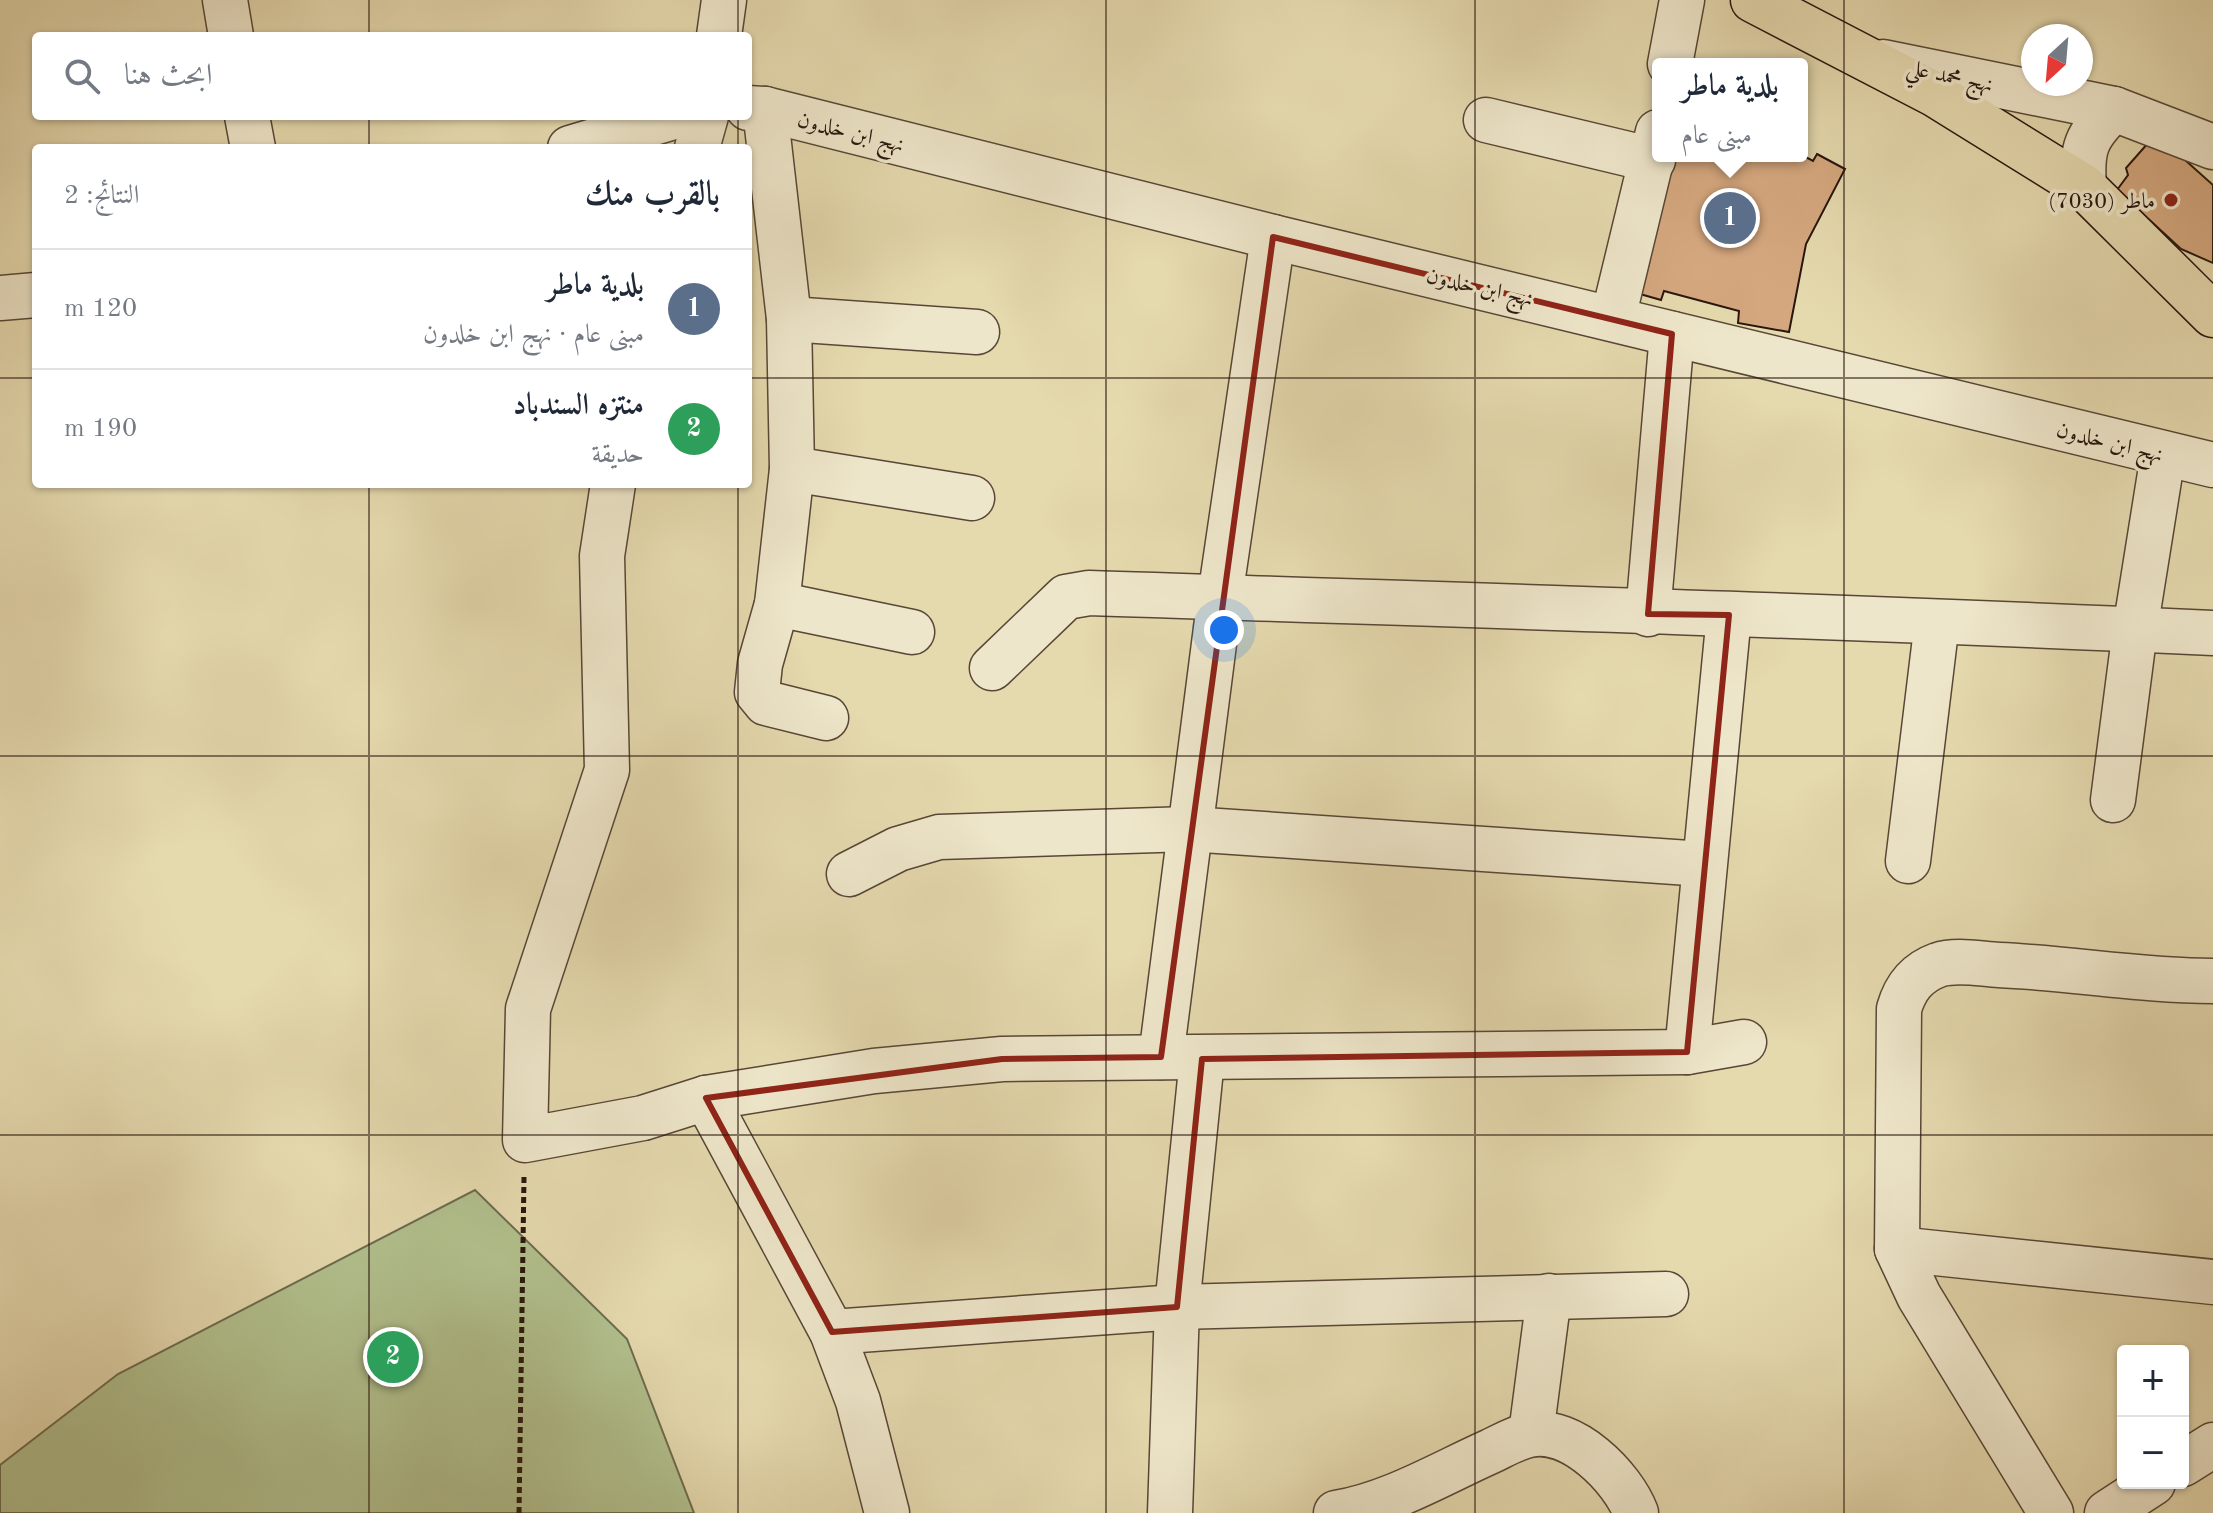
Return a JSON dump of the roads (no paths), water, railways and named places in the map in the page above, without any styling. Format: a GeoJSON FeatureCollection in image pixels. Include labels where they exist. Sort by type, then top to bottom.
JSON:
{"type":"FeatureCollection","features":[{"type":"Feature","properties":{"kind":"main road"},"geometry":{"type":"LineString","coordinates":[[1753,0],[1871,59],[1993,128],[2084,187],[2213,315]]}},
{"type":"Feature","properties":{"kind":"street"},"geometry":{"type":"LineString","coordinates":[[225,0],[230,32]]}},
{"type":"Feature","properties":{"kind":"street"},"geometry":{"type":"LineString","coordinates":[[720,32],[724,0]]}},
{"type":"Feature","properties":{"kind":"street"},"geometry":{"type":"LineString","coordinates":[[1671,58],[1682,0]]}},
{"type":"Feature","properties":{"kind":"street","name":"نهج محمد علي"},"geometry":{"type":"LineString","coordinates":[[1871,59],[2114,109],[2213,147]]}},
{"type":"Feature","properties":{"kind":"street"},"geometry":{"type":"LineString","coordinates":[[756,108],[789,319],[792,469],[777,604],[760,664],[757,692],[766,703],[826,718]]}},
{"type":"Feature","properties":{"kind":"street","name":"نهج ابن خلدون"},"geometry":{"type":"LineString","coordinates":[[756,108],[2213,465]]}},
{"type":"Feature","properties":{"kind":"street"},"geometry":{"type":"LineString","coordinates":[[2084,187],[2082,156],[2093,129],[2114,109]]}},
{"type":"Feature","properties":{"kind":"street"},"geometry":{"type":"LineString","coordinates":[[248,120],[252,144]]}},
{"type":"Feature","properties":{"kind":"street"},"geometry":{"type":"LineString","coordinates":[[583,144],[664,120]]}},
{"type":"Feature","properties":{"kind":"street"},"geometry":{"type":"LineString","coordinates":[[698,144],[705,120]]}},
{"type":"Feature","properties":{"kind":"street"},"geometry":{"type":"LineString","coordinates":[[1486,120],[1652,145]]}},
{"type":"Feature","properties":{"kind":"street"},"geometry":{"type":"LineString","coordinates":[[1613,318],[1652,162]]}},
{"type":"Feature","properties":{"kind":"street"},"geometry":{"type":"LineString","coordinates":[[1170,1513],[1189,829],[1273,237]]}},
{"type":"Feature","properties":{"kind":"street"},"geometry":{"type":"LineString","coordinates":[[0,298],[32,295]]}},
{"type":"Feature","properties":{"kind":"street"},"geometry":{"type":"LineString","coordinates":[[789,319],[977,332]]}},
{"type":"Feature","properties":{"kind":"street"},"geometry":{"type":"LineString","coordinates":[[1648,614],[1672,334]]}},
{"type":"Feature","properties":{"kind":"street"},"geometry":{"type":"LineString","coordinates":[[2113,800],[2135,630],[2163,455]]}},
{"type":"Feature","properties":{"kind":"street"},"geometry":{"type":"LineString","coordinates":[[792,469],[972,498]]}},
{"type":"Feature","properties":{"kind":"street"},"geometry":{"type":"LineString","coordinates":[[612,488],[602,556],[607,770],[528,1009],[525,1140],[643,1118],[706,1098],[874,1071],[1002,1059],[1687,1052],[1744,1042]]}},
{"type":"Feature","properties":{"kind":"street"},"geometry":{"type":"LineString","coordinates":[[992,668],[1050,611],[1073,594],[1648,614],[1845,616],[2213,633]]}},
{"type":"Feature","properties":{"kind":"street"},"geometry":{"type":"LineString","coordinates":[[777,604],[912,632]]}},
{"type":"Feature","properties":{"kind":"street"},"geometry":{"type":"LineString","coordinates":[[1687,1052],[1729,615]]}},
{"type":"Feature","properties":{"kind":"street"},"geometry":{"type":"LineString","coordinates":[[1908,861],[1937,622]]}},
{"type":"Feature","properties":{"kind":"street"},"geometry":{"type":"LineString","coordinates":[[849,874],[898,849],[939,837],[1189,829],[1704,864]]}},
{"type":"Feature","properties":{"kind":"street"},"geometry":{"type":"LineString","coordinates":[[2051,1513],[1919,1296],[1897,1249],[1899,1009],[1904,990],[1925,970],[1942,964],[1963,963],[2050,967],[2169,981],[2213,981]]}},
{"type":"Feature","properties":{"kind":"street"},"geometry":{"type":"LineString","coordinates":[[706,1098],[832,1332],[858,1401],[887,1513]]}},
{"type":"Feature","properties":{"kind":"street"},"geometry":{"type":"LineString","coordinates":[[1897,1249],[2213,1282]]}},
{"type":"Feature","properties":{"kind":"street"},"geometry":{"type":"LineString","coordinates":[[832,1332],[1177,1307],[1666,1294]]}},
{"type":"Feature","properties":{"kind":"street"},"geometry":{"type":"LineString","coordinates":[[1531,1434],[1549,1296]]}},
{"type":"Feature","properties":{"kind":"street"},"geometry":{"type":"LineString","coordinates":[[1336,1513],[1387,1499],[1531,1434],[1551,1437],[1598,1460],[1614,1473],[1636,1513]]}},
{"type":"Feature","properties":{"kind":"street"},"geometry":{"type":"LineString","coordinates":[[2189,1460],[2213,1445]]}},
{"type":"Feature","properties":{"kind":"street"},"geometry":{"type":"LineString","coordinates":[[2107,1513],[2144,1489]]}},
{"type":"Feature","properties":{"kind":"place","name":"ماطر (7030)"},"geometry":{"type":"Point","coordinates":[2171,200]}},
{"type":"Feature","properties":{"kind":"place","name":"بلدية ماطر"},"geometry":{"type":"Point","coordinates":[1730,218]}},
{"type":"Feature","properties":{"kind":"place","name":"منتزه السندباد"},"geometry":{"type":"Point","coordinates":[393,1357]}}]}
